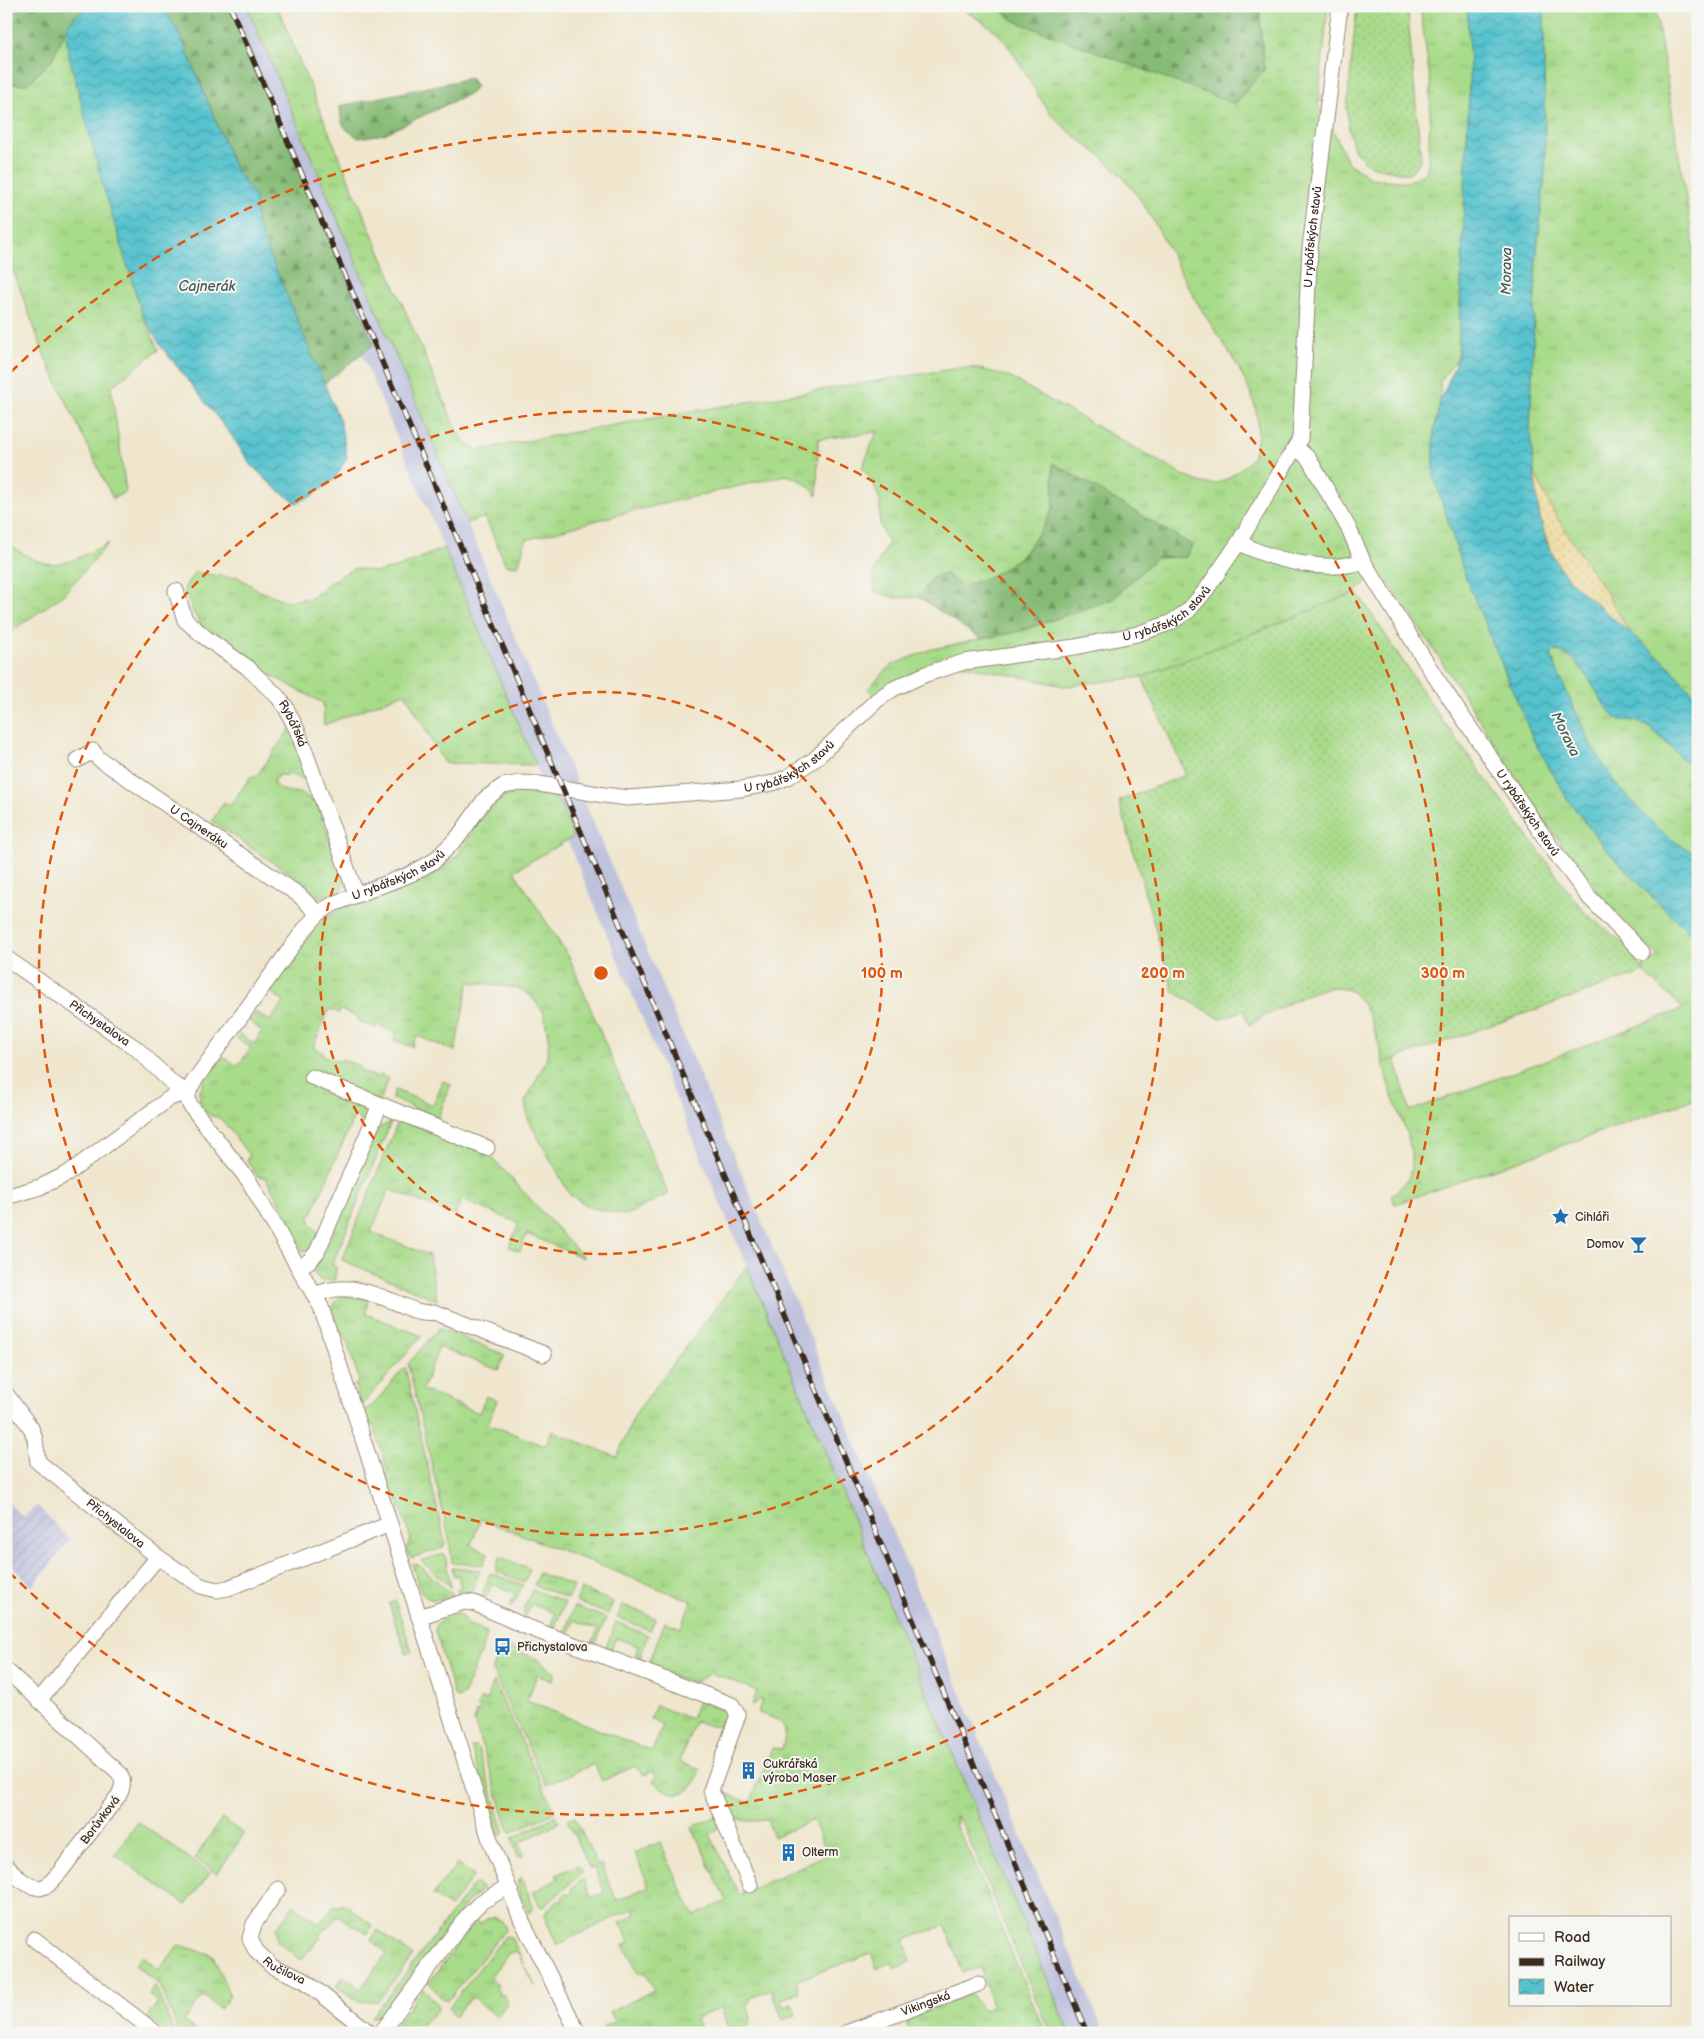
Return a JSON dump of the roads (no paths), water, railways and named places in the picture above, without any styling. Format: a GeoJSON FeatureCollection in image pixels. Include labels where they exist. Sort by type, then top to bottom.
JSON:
{"type":"FeatureCollection","features":[{"type":"Feature","properties":{"kind":"street","name":"U rybářských stavů"},"geometry":{"type":"LineString","coordinates":[[318,914],[333,904],[411,874],[434,861],[459,836],[485,798],[503,786],[511,784],[540,784],[604,796],[628,798],[741,789],[767,784],[788,778],[816,759],[877,700],[899,686],[926,674],[964,662],[1067,648],[1137,634],[1170,623],[1188,611],[1206,590],[1239,542],[1296,447],[1301,430],[1310,248],[1340,6]]}},
{"type":"Feature","properties":{"kind":"street","name":"U rybářských stavů"},"geometry":{"type":"LineString","coordinates":[[1296,447],[1309,459],[1348,527],[1363,560],[1434,676],[1551,847],[1588,896],[1642,952]]}},
{"type":"Feature","properties":{"kind":"street"},"geometry":{"type":"LineString","coordinates":[[1239,542],[1267,555],[1302,563],[1342,565],[1354,564],[1363,560]]}},
{"type":"Feature","properties":{"kind":"street","name":"Rybářská"},"geometry":{"type":"LineString","coordinates":[[176,591],[185,620],[206,638],[247,666],[285,706],[301,739],[356,894]]}},
{"type":"Feature","properties":{"kind":"street","name":"U Cajneráku"},"geometry":{"type":"LineString","coordinates":[[77,760],[93,751],[98,758],[299,894],[318,914]]}},
{"type":"Feature","properties":{"kind":"street"},"geometry":{"type":"LineString","coordinates":[[318,914],[289,950],[194,1081],[188,1092],[188,1099],[190,1105],[244,1174],[315,1295],[326,1323],[491,1843],[522,1921],[578,2033]]}},
{"type":"Feature","properties":{"kind":"street","name":"Přichystalova"},"geometry":{"type":"LineString","coordinates":[[6,958],[136,1049],[176,1087],[188,1092]]}},
{"type":"Feature","properties":{"kind":"street"},"geometry":{"type":"LineString","coordinates":[[312,1077],[487,1148]]}},
{"type":"Feature","properties":{"kind":"street"},"geometry":{"type":"LineString","coordinates":[[6,1197],[40,1187],[67,1174],[170,1098],[188,1092]]}},
{"type":"Feature","properties":{"kind":"street"},"geometry":{"type":"LineString","coordinates":[[299,1267],[309,1261],[317,1252],[380,1105]]}},
{"type":"Feature","properties":{"kind":"street"},"geometry":{"type":"LineString","coordinates":[[315,1295],[330,1288],[350,1288],[364,1291],[422,1314],[434,1312],[544,1354]]}},
{"type":"Feature","properties":{"kind":"street","name":"Přichystalova"},"geometry":{"type":"LineString","coordinates":[[6,1394],[31,1428],[35,1439],[38,1462],[158,1558],[201,1586],[217,1590],[228,1588],[390,1524]]}},
{"type":"Feature","properties":{"kind":"street"},"geometry":{"type":"LineString","coordinates":[[39,1700],[158,1558]]}},
{"type":"Feature","properties":{"kind":"street"},"geometry":{"type":"LineString","coordinates":[[419,1617],[464,1602],[474,1603],[522,1625],[732,1705],[737,1713],[737,1718],[711,1790],[750,1885]]}},
{"type":"Feature","properties":{"kind":"street","name":"Borůvková"},"geometry":{"type":"LineString","coordinates":[[6,1670],[121,1776],[123,1787],[119,1795],[48,1885],[40,1888],[31,1886],[21,1880],[6,1866]]}},
{"type":"Feature","properties":{"kind":"street"},"geometry":{"type":"LineString","coordinates":[[381,2033],[468,1915],[481,1902],[507,1887]]}},
{"type":"Feature","properties":{"kind":"street","name":"Ručilova"},"geometry":{"type":"LineString","coordinates":[[278,1889],[254,1924],[250,1938],[256,1951],[272,1966],[305,1981],[370,2033]]}},
{"type":"Feature","properties":{"kind":"street"},"geometry":{"type":"LineString","coordinates":[[34,1939],[138,2028],[156,2033]]}},
{"type":"Feature","properties":{"kind":"street","name":"Vikingská"},"geometry":{"type":"LineString","coordinates":[[846,2033],[978,1984]]}},
{"type":"Feature","properties":{"kind":"water","name":"Cajnerák"},"geometry":{"type":"Polygon","coordinates":[[[91,6],[156,6],[166,12],[179,32],[236,171],[255,196],[257,225],[340,421],[347,457],[335,479],[314,495],[296,503],[275,488],[252,466],[231,435],[160,345],[142,314],[103,186],[68,52],[66,35],[69,24],[76,16],[91,6]]]}},
{"type":"Feature","properties":{"kind":"water","name":"Morava"},"geometry":{"type":"Polygon","coordinates":[[[1467,6],[1544,6],[1545,173],[1536,260],[1530,434],[1539,515],[1546,540],[1559,567],[1575,586],[1666,663],[1698,699],[1698,774],[1651,728],[1637,721],[1619,720],[1613,715],[1605,706],[1582,668],[1572,657],[1560,651],[1554,651],[1551,655],[1591,745],[1617,786],[1662,833],[1698,856],[1698,940],[1650,895],[1605,848],[1568,800],[1533,739],[1466,578],[1434,477],[1434,431],[1440,402],[1458,357],[1470,67],[1467,6]]]}},
{"type":"Feature","properties":{"kind":"railway"},"geometry":{"type":"LineString","coordinates":[[230,6],[444,507],[1087,2033]]}},
{"type":"Feature","properties":{"kind":"place","name":"Cihláři"},"geometry":{"type":"Point","coordinates":[1561,1217]}},
{"type":"Feature","properties":{"kind":"place","name":"Domov"},"geometry":{"type":"Point","coordinates":[1638,1244]}},
{"type":"Feature","properties":{"kind":"place","name":"Přichystalova"},"geometry":{"type":"Point","coordinates":[503,1647]}},
{"type":"Feature","properties":{"kind":"place","name":"Cukrářská výroba Maser"},"geometry":{"type":"Point","coordinates":[749,1771]}},
{"type":"Feature","properties":{"kind":"place","name":"Olterm"},"geometry":{"type":"Point","coordinates":[788,1852]}}]}
